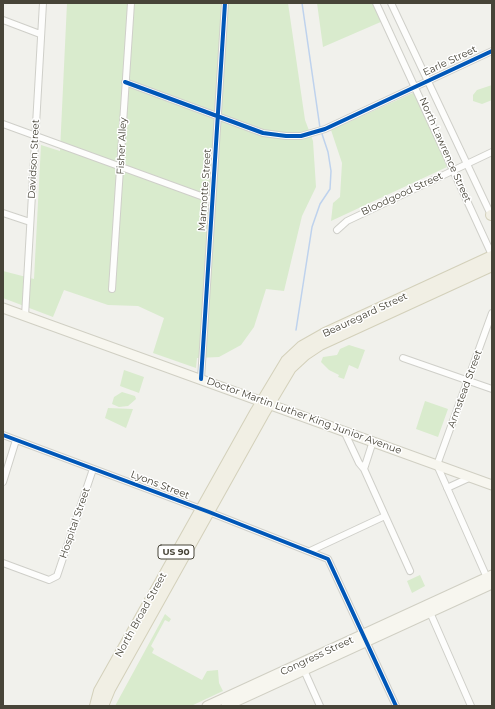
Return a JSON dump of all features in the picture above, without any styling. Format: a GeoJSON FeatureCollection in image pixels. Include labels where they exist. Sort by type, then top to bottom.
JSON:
{"type":"FeatureCollection","features":[{"type":"Feature","properties":{"kind":"main road","name":"Beauregard Street"},"geometry":{"type":"LineString","coordinates":[[265,402],[286,360],[302,346],[325,333],[492,255]]}},
{"type":"Feature","properties":{"kind":"main road","name":"Beauregard Street"},"geometry":{"type":"LineString","coordinates":[[265,402],[291,368],[305,355],[320,345],[492,266]]}},
{"type":"Feature","properties":{"kind":"main road","name":"North Broad Street"},"geometry":{"type":"LineString","coordinates":[[103,706],[110,689],[205,510],[265,402]]}},
{"type":"Feature","properties":{"kind":"main road","name":"North Broad Street"},"geometry":{"type":"LineString","coordinates":[[95,706],[99,691],[205,510]]}},
{"type":"Feature","properties":{"kind":"street","name":"Davidson Street"},"geometry":{"type":"LineString","coordinates":[[25,316],[40,34],[43,3]]}},
{"type":"Feature","properties":{"kind":"street","name":"Fisher Alley"},"geometry":{"type":"LineString","coordinates":[[112,289],[131,3]]}},
{"type":"Feature","properties":{"kind":"street","name":"Marmotte Street"},"geometry":{"type":"LineString","coordinates":[[201,379],[225,3]]}},
{"type":"Feature","properties":{"kind":"street","name":"North Lawrence Street"},"geometry":{"type":"LineString","coordinates":[[376,3],[416,86],[492,255]]}},
{"type":"Feature","properties":{"kind":"street","name":"North Lawrence Street"},"geometry":{"type":"LineString","coordinates":[[391,3],[466,164],[492,216]]}},
{"type":"Feature","properties":{"kind":"street"},"geometry":{"type":"LineString","coordinates":[[3,20],[40,34]]}},
{"type":"Feature","properties":{"kind":"street","name":"Earle Street"},"geometry":{"type":"LineString","coordinates":[[125,82],[275,135],[301,136],[325,129],[492,51]]}},
{"type":"Feature","properties":{"kind":"street"},"geometry":{"type":"LineString","coordinates":[[3,124],[212,200]]}},
{"type":"Feature","properties":{"kind":"street","name":"Bloodgood Street"},"geometry":{"type":"LineString","coordinates":[[337,230],[347,221],[492,152]]}},
{"type":"Feature","properties":{"kind":"street"},"geometry":{"type":"LineString","coordinates":[[3,213],[30,222]]}},
{"type":"Feature","properties":{"kind":"street","name":"Doctor Martin Luther King Junior Avenue"},"geometry":{"type":"LineString","coordinates":[[3,308],[492,485]]}},
{"type":"Feature","properties":{"kind":"street","name":"Armstead Street"},"geometry":{"type":"LineString","coordinates":[[437,465],[492,313]]}},
{"type":"Feature","properties":{"kind":"street"},"geometry":{"type":"LineString","coordinates":[[402,358],[468,380],[492,390]]}},
{"type":"Feature","properties":{"kind":"street"},"geometry":{"type":"LineString","coordinates":[[344,431],[359,463],[364,469],[410,571]]}},
{"type":"Feature","properties":{"kind":"street","name":"Lyons Street"},"geometry":{"type":"LineString","coordinates":[[3,435],[205,510],[328,558],[396,706]]}},
{"type":"Feature","properties":{"kind":"street"},"geometry":{"type":"LineString","coordinates":[[3,482],[16,440]]}},
{"type":"Feature","properties":{"kind":"street"},"geometry":{"type":"LineString","coordinates":[[364,469],[373,441]]}},
{"type":"Feature","properties":{"kind":"street"},"geometry":{"type":"LineString","coordinates":[[437,465],[491,582]]}},
{"type":"Feature","properties":{"kind":"street","name":"Hospital Street"},"geometry":{"type":"LineString","coordinates":[[3,563],[49,580],[57,576],[93,469]]}},
{"type":"Feature","properties":{"kind":"street"},"geometry":{"type":"LineString","coordinates":[[447,488],[471,477]]}},
{"type":"Feature","properties":{"kind":"street"},"geometry":{"type":"LineString","coordinates":[[310,551],[385,516]]}},
{"type":"Feature","properties":{"kind":"street","name":"Congress Street"},"geometry":{"type":"LineString","coordinates":[[226,706],[302,667],[491,582]]}},
{"type":"Feature","properties":{"kind":"street"},"geometry":{"type":"LineString","coordinates":[[429,609],[471,706]]}},
{"type":"Feature","properties":{"kind":"street"},"geometry":{"type":"LineString","coordinates":[[302,667],[320,706]]}},
{"type":"Feature","properties":{"kind":"street","name":"Congress Street"},"geometry":{"type":"LineString","coordinates":[[207,706],[237,700]]}},
{"type":"Feature","properties":{"kind":"green space"},"geometry":{"type":"Polygon","coordinates":[[[67,3],[288,3],[305,120],[313,141],[316,187],[302,216],[284,291],[266,289],[254,327],[241,345],[219,357],[197,358],[196,368],[153,353],[164,318],[138,306],[108,305],[64,290],[53,317],[3,298],[3,271],[34,279],[41,145],[60,151],[67,3]]]}},
{"type":"Feature","properties":{"kind":"green space"},"geometry":{"type":"Polygon","coordinates":[[[317,3],[374,3],[383,21],[323,47],[317,3]]]}},
{"type":"Feature","properties":{"kind":"green space"},"geometry":{"type":"Polygon","coordinates":[[[492,85],[492,100],[482,104],[473,101],[473,95],[477,90],[492,85]]]}},
{"type":"Feature","properties":{"kind":"green space"},"geometry":{"type":"Polygon","coordinates":[[[415,92],[447,167],[331,221],[333,203],[340,197],[342,163],[331,130],[415,92]]]}},
{"type":"Feature","properties":{"kind":"green space"},"geometry":{"type":"Polygon","coordinates":[[[349,345],[365,350],[358,369],[349,365],[344,379],[338,377],[339,375],[329,370],[321,362],[323,357],[337,355],[340,349],[349,345]]]}},
{"type":"Feature","properties":{"kind":"green space"},"geometry":{"type":"Polygon","coordinates":[[[124,370],[144,377],[139,393],[120,386],[124,370]]]}},
{"type":"Feature","properties":{"kind":"green space"},"geometry":{"type":"Polygon","coordinates":[[[122,392],[135,396],[136,399],[128,406],[119,407],[112,404],[114,397],[122,392]]]}},
{"type":"Feature","properties":{"kind":"green space"},"geometry":{"type":"Polygon","coordinates":[[[425,401],[448,409],[438,437],[416,429],[425,401]]]}},
{"type":"Feature","properties":{"kind":"green space"},"geometry":{"type":"Polygon","coordinates":[[[108,408],[133,409],[126,428],[105,418],[108,408]]]}},
{"type":"Feature","properties":{"kind":"green space"},"geometry":{"type":"Polygon","coordinates":[[[420,575],[425,586],[412,593],[407,581],[420,575]]]}},
{"type":"Feature","properties":{"kind":"green space"},"geometry":{"type":"Polygon","coordinates":[[[165,614],[171,619],[169,622],[165,620],[151,646],[154,649],[152,653],[202,680],[207,671],[218,670],[219,683],[223,691],[191,706],[115,706],[165,614]]]}},
{"type":"Feature","properties":{"kind":"waterway"},"geometry":{"type":"LineString","coordinates":[[302,3],[320,128]]}},
{"type":"Feature","properties":{"kind":"waterway"},"geometry":{"type":"LineString","coordinates":[[296,330],[312,227],[320,204],[330,189],[331,171],[328,152],[321,131]]}},
{"type":"Feature","properties":{"kind":"cycle path"},"geometry":{"type":"LineString","coordinates":[[201,379],[225,3]]}},
{"type":"Feature","properties":{"kind":"cycle path"},"geometry":{"type":"LineString","coordinates":[[125,82],[263,133],[301,136],[325,129],[492,51]]}},
{"type":"Feature","properties":{"kind":"cycle path"},"geometry":{"type":"LineString","coordinates":[[3,435],[209,512],[328,559],[396,706]]}}]}
